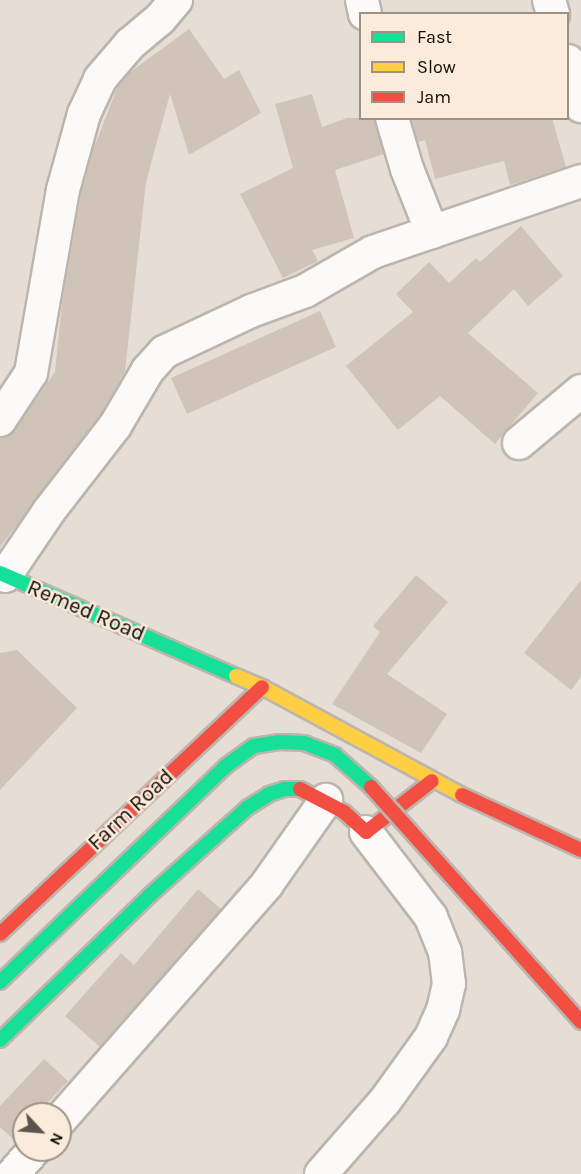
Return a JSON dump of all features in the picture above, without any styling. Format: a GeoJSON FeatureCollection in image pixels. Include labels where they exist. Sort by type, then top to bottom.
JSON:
{"type":"FeatureCollection","features":[{"type":"Feature","properties":{"kind":"street"},"geometry":{"type":"LineString","coordinates":[[0,420],[31,373],[63,190],[84,114],[100,79],[130,44],[160,19],[176,0]]}},
{"type":"Feature","properties":{"kind":"street"},"geometry":{"type":"LineString","coordinates":[[569,67],[580,102]]}},
{"type":"Feature","properties":{"kind":"street"},"geometry":{"type":"LineString","coordinates":[[393,120],[407,169],[432,232]]}},
{"type":"Feature","properties":{"kind":"street"},"geometry":{"type":"LineString","coordinates":[[3,575],[115,426],[139,390],[148,370],[164,352],[251,311],[305,291],[373,252],[581,181]]}},
{"type":"Feature","properties":{"kind":"street"},"geometry":{"type":"LineString","coordinates":[[519,443],[581,391]]}},
{"type":"Feature","properties":{"kind":"street","name":"Remed Road"},"geometry":{"type":"LineString","coordinates":[[3,575],[262,687],[432,781],[581,850]]}},
{"type":"Feature","properties":{"kind":"street","name":"Farm Road"},"geometry":{"type":"LineString","coordinates":[[0,934],[262,687]]}},
{"type":"Feature","properties":{"kind":"street"},"geometry":{"type":"LineString","coordinates":[[0,982],[226,766],[254,746],[279,742],[304,743],[335,755],[380,795],[581,1022]]}},
{"type":"Feature","properties":{"kind":"street"},"geometry":{"type":"LineString","coordinates":[[366,832],[432,781]]}},
{"type":"Feature","properties":{"kind":"street"},"geometry":{"type":"LineString","coordinates":[[0,1040],[149,896],[247,808],[284,789],[299,788],[326,800],[344,812],[366,832],[431,917],[445,952],[449,984],[443,1010],[431,1037],[385,1101],[321,1174]]}},
{"type":"Feature","properties":{"kind":"street"},"geometry":{"type":"LineString","coordinates":[[72,1106],[267,884],[326,800]]}},
{"type":"Feature","properties":{"kind":"street"},"geometry":{"type":"LineString","coordinates":[[13,1174],[24,1162]]}},
{"type":"Feature","properties":{"kind":"building"},"geometry":{"type":"Polygon","coordinates":[[[189,29],[224,79],[239,70],[261,113],[189,155],[170,94],[146,182],[125,371],[100,416],[0,547],[0,438],[15,430],[55,372],[62,302],[81,194],[93,150],[118,86],[129,73],[189,29]]]}},
{"type":"Feature","properties":{"kind":"building"},"geometry":{"type":"Polygon","coordinates":[[[312,94],[322,127],[347,118],[376,120],[384,154],[335,170],[354,238],[312,250],[318,261],[283,278],[240,194],[293,168],[275,104],[312,94]]]}},
{"type":"Feature","properties":{"kind":"building"},"geometry":{"type":"Polygon","coordinates":[[[412,120],[553,120],[566,167],[510,185],[504,161],[435,179],[425,140],[418,142],[412,120]]]}},
{"type":"Feature","properties":{"kind":"building"},"geometry":{"type":"Polygon","coordinates":[[[521,226],[563,276],[528,306],[514,289],[468,333],[538,393],[495,444],[440,396],[398,430],[346,366],[413,312],[396,294],[429,262],[449,283],[476,258],[480,262],[521,226]]]}},
{"type":"Feature","properties":{"kind":"building"},"geometry":{"type":"Polygon","coordinates":[[[320,311],[336,347],[187,414],[171,378],[320,311]]]}},
{"type":"Feature","properties":{"kind":"building"},"geometry":{"type":"Polygon","coordinates":[[[416,575],[448,602],[387,674],[447,714],[421,753],[332,704],[380,632],[373,626],[416,575]]]}},
{"type":"Feature","properties":{"kind":"building"},"geometry":{"type":"Polygon","coordinates":[[[581,580],[581,677],[571,690],[524,653],[581,580]]]}},
{"type":"Feature","properties":{"kind":"building"},"geometry":{"type":"Polygon","coordinates":[[[17,650],[77,708],[0,790],[0,653],[17,650]]]}},
{"type":"Feature","properties":{"kind":"building"},"geometry":{"type":"Polygon","coordinates":[[[198,889],[221,909],[100,1047],[65,1016],[121,953],[134,965],[198,889]]]}},
{"type":"Feature","properties":{"kind":"building"},"geometry":{"type":"Polygon","coordinates":[[[44,1059],[68,1081],[48,1102],[12,1102],[12,1138],[0,1127],[0,1106],[44,1059]]]}},
{"type":"Feature","properties":{"kind":"traffic: fast"},"geometry":{"type":"LineString","coordinates":[[0,573],[236,676]]}},
{"type":"Feature","properties":{"kind":"traffic: fast"},"geometry":{"type":"LineString","coordinates":[[0,982],[226,766],[254,746],[279,742],[304,743],[335,755],[371,787]]}},
{"type":"Feature","properties":{"kind":"traffic: fast"},"geometry":{"type":"LineString","coordinates":[[0,1040],[149,896],[247,808],[269,794],[284,789],[300,789]]}},
{"type":"Feature","properties":{"kind":"traffic: slow"},"geometry":{"type":"LineString","coordinates":[[236,676],[262,687],[462,795]]}},
{"type":"Feature","properties":{"kind":"traffic: jam"},"geometry":{"type":"LineString","coordinates":[[0,934],[262,687]]}},
{"type":"Feature","properties":{"kind":"traffic: jam"},"geometry":{"type":"LineString","coordinates":[[300,789],[344,812],[366,832],[432,781]]}},
{"type":"Feature","properties":{"kind":"traffic: jam"},"geometry":{"type":"LineString","coordinates":[[371,787],[581,1022]]}},
{"type":"Feature","properties":{"kind":"traffic: jam"},"geometry":{"type":"LineString","coordinates":[[462,795],[581,850]]}}]}
